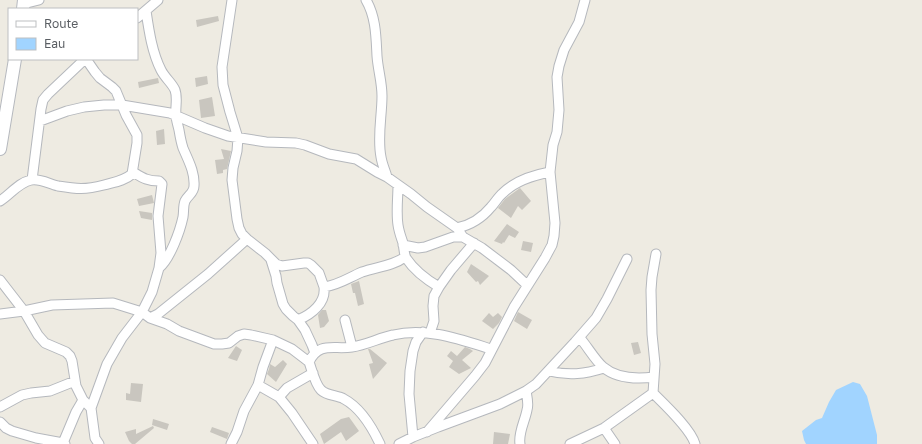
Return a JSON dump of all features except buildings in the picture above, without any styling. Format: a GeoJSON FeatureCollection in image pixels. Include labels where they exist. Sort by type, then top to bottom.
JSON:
{"type":"FeatureCollection","features":[{"type":"Feature","properties":{"kind":"street"},"geometry":{"type":"LineString","coordinates":[[23,4],[39,0]]}},
{"type":"Feature","properties":{"kind":"street"},"geometry":{"type":"LineString","coordinates":[[138,17],[158,0]]}},
{"type":"Feature","properties":{"kind":"street"},"geometry":{"type":"LineString","coordinates":[[232,0],[222,76],[223,85],[238,138],[232,180],[237,219],[242,234],[276,264],[282,266],[308,263],[319,273],[325,291],[324,297],[319,305],[310,314],[298,320]]}},
{"type":"Feature","properties":{"kind":"street"},"geometry":{"type":"LineString","coordinates":[[366,0],[372,14],[376,34],[377,58],[382,86],[380,147],[381,157],[387,177]]}},
{"type":"Feature","properties":{"kind":"street"},"geometry":{"type":"LineString","coordinates":[[426,432],[475,376],[485,362],[514,307],[552,246],[555,223],[550,172],[553,145],[557,132],[558,121],[559,105],[557,77],[564,50],[579,22],[586,0]]}},
{"type":"Feature","properties":{"kind":"street"},"geometry":{"type":"LineString","coordinates":[[146,11],[157,60],[164,76],[175,90],[176,115],[181,141],[190,163],[194,180],[194,188],[185,201],[179,230],[167,258],[159,268]]}},
{"type":"Feature","properties":{"kind":"street"},"geometry":{"type":"LineString","coordinates":[[0,149],[15,60]]}},
{"type":"Feature","properties":{"kind":"street"},"geometry":{"type":"LineString","coordinates":[[32,180],[43,100],[85,60]]}},
{"type":"Feature","properties":{"kind":"street"},"geometry":{"type":"LineString","coordinates":[[0,201],[17,187],[32,180],[78,189],[115,183],[132,175],[137,135],[126,115],[119,97],[112,87],[94,72],[87,60]]}},
{"type":"Feature","properties":{"kind":"street"},"geometry":{"type":"LineString","coordinates":[[40,120],[84,107],[122,105],[162,111],[176,115],[219,133],[238,138],[266,142],[296,143],[328,154],[356,159],[412,194],[427,207],[457,228],[462,237]]}},
{"type":"Feature","properties":{"kind":"street"},"geometry":{"type":"LineString","coordinates":[[99,444],[95,438],[90,408],[107,364],[122,338],[142,312],[152,292],[159,268],[161,253],[158,216],[162,184],[159,180],[147,180],[133,172]]}},
{"type":"Feature","properties":{"kind":"street"},"geometry":{"type":"LineString","coordinates":[[457,228],[470,225],[478,220],[503,192],[512,186],[534,176],[550,172]]}},
{"type":"Feature","properties":{"kind":"street"},"geometry":{"type":"LineString","coordinates":[[398,185],[397,217],[405,256],[429,282],[439,288]]}},
{"type":"Feature","properties":{"kind":"street"},"geometry":{"type":"LineString","coordinates":[[403,245],[418,248],[453,238],[462,237],[482,248],[506,266],[527,285]]}},
{"type":"Feature","properties":{"kind":"street"},"geometry":{"type":"LineString","coordinates":[[150,318],[158,314],[208,274],[247,239]]}},
{"type":"Feature","properties":{"kind":"street"},"geometry":{"type":"LineString","coordinates":[[413,437],[409,394],[413,351],[416,342],[427,333],[434,321],[434,296],[454,266],[474,243]]}},
{"type":"Feature","properties":{"kind":"street"},"geometry":{"type":"LineString","coordinates":[[656,254],[651,290],[652,334],[655,364],[653,393],[689,433],[695,444]]}},
{"type":"Feature","properties":{"kind":"street"},"geometry":{"type":"LineString","coordinates":[[324,287],[337,284],[361,273],[397,262],[405,256]]}},
{"type":"Feature","properties":{"kind":"street"},"geometry":{"type":"LineString","coordinates":[[399,444],[413,437],[500,404],[526,391],[536,384],[580,338],[596,318],[627,259]]}},
{"type":"Feature","properties":{"kind":"street"},"geometry":{"type":"LineString","coordinates":[[271,260],[283,304],[305,330],[315,353]]}},
{"type":"Feature","properties":{"kind":"street"},"geometry":{"type":"LineString","coordinates":[[0,280],[24,311],[38,335],[45,343],[66,352],[70,356],[75,381],[79,392],[83,400],[90,408]]}},
{"type":"Feature","properties":{"kind":"street"},"geometry":{"type":"LineString","coordinates":[[0,314],[52,305],[114,303],[142,312],[150,318],[167,324],[179,331],[214,344],[229,342],[244,334],[251,334],[273,340],[292,349],[309,362],[321,390],[349,402],[368,423],[380,444]]}},
{"type":"Feature","properties":{"kind":"street"},"geometry":{"type":"LineString","coordinates":[[345,320],[352,347]]}},
{"type":"Feature","properties":{"kind":"street"},"geometry":{"type":"LineString","coordinates":[[309,362],[315,353],[328,347],[352,347],[393,335],[407,333],[436,334],[463,340],[491,349]]}},
{"type":"Feature","properties":{"kind":"street"},"geometry":{"type":"LineString","coordinates":[[580,338],[604,368],[629,378],[654,377]]}},
{"type":"Feature","properties":{"kind":"street"},"geometry":{"type":"LineString","coordinates":[[231,444],[244,411],[258,385],[273,340]]}},
{"type":"Feature","properties":{"kind":"street"},"geometry":{"type":"LineString","coordinates":[[549,371],[574,374],[588,373],[604,368]]}},
{"type":"Feature","properties":{"kind":"street"},"geometry":{"type":"LineString","coordinates":[[278,397],[287,388],[313,374]]}},
{"type":"Feature","properties":{"kind":"street"},"geometry":{"type":"LineString","coordinates":[[0,407],[22,395],[50,391],[75,381]]}},
{"type":"Feature","properties":{"kind":"street"},"geometry":{"type":"LineString","coordinates":[[258,385],[278,397],[292,413],[313,444]]}},
{"type":"Feature","properties":{"kind":"street"},"geometry":{"type":"LineString","coordinates":[[520,444],[523,423],[528,409],[526,391]]}},
{"type":"Feature","properties":{"kind":"street"},"geometry":{"type":"LineString","coordinates":[[570,444],[604,428],[653,393]]}},
{"type":"Feature","properties":{"kind":"street"},"geometry":{"type":"LineString","coordinates":[[0,422],[12,431],[36,438],[64,443],[76,412],[83,400]]}},
{"type":"Feature","properties":{"kind":"street"},"geometry":{"type":"LineString","coordinates":[[604,428],[615,444]]}},
{"type":"Feature","properties":{"kind":"water"},"geometry":{"type":"Polygon","coordinates":[[[853,382],[860,384],[867,396],[877,435],[877,444],[806,444],[802,431],[816,420],[822,418],[836,390],[853,382]]]}}]}
